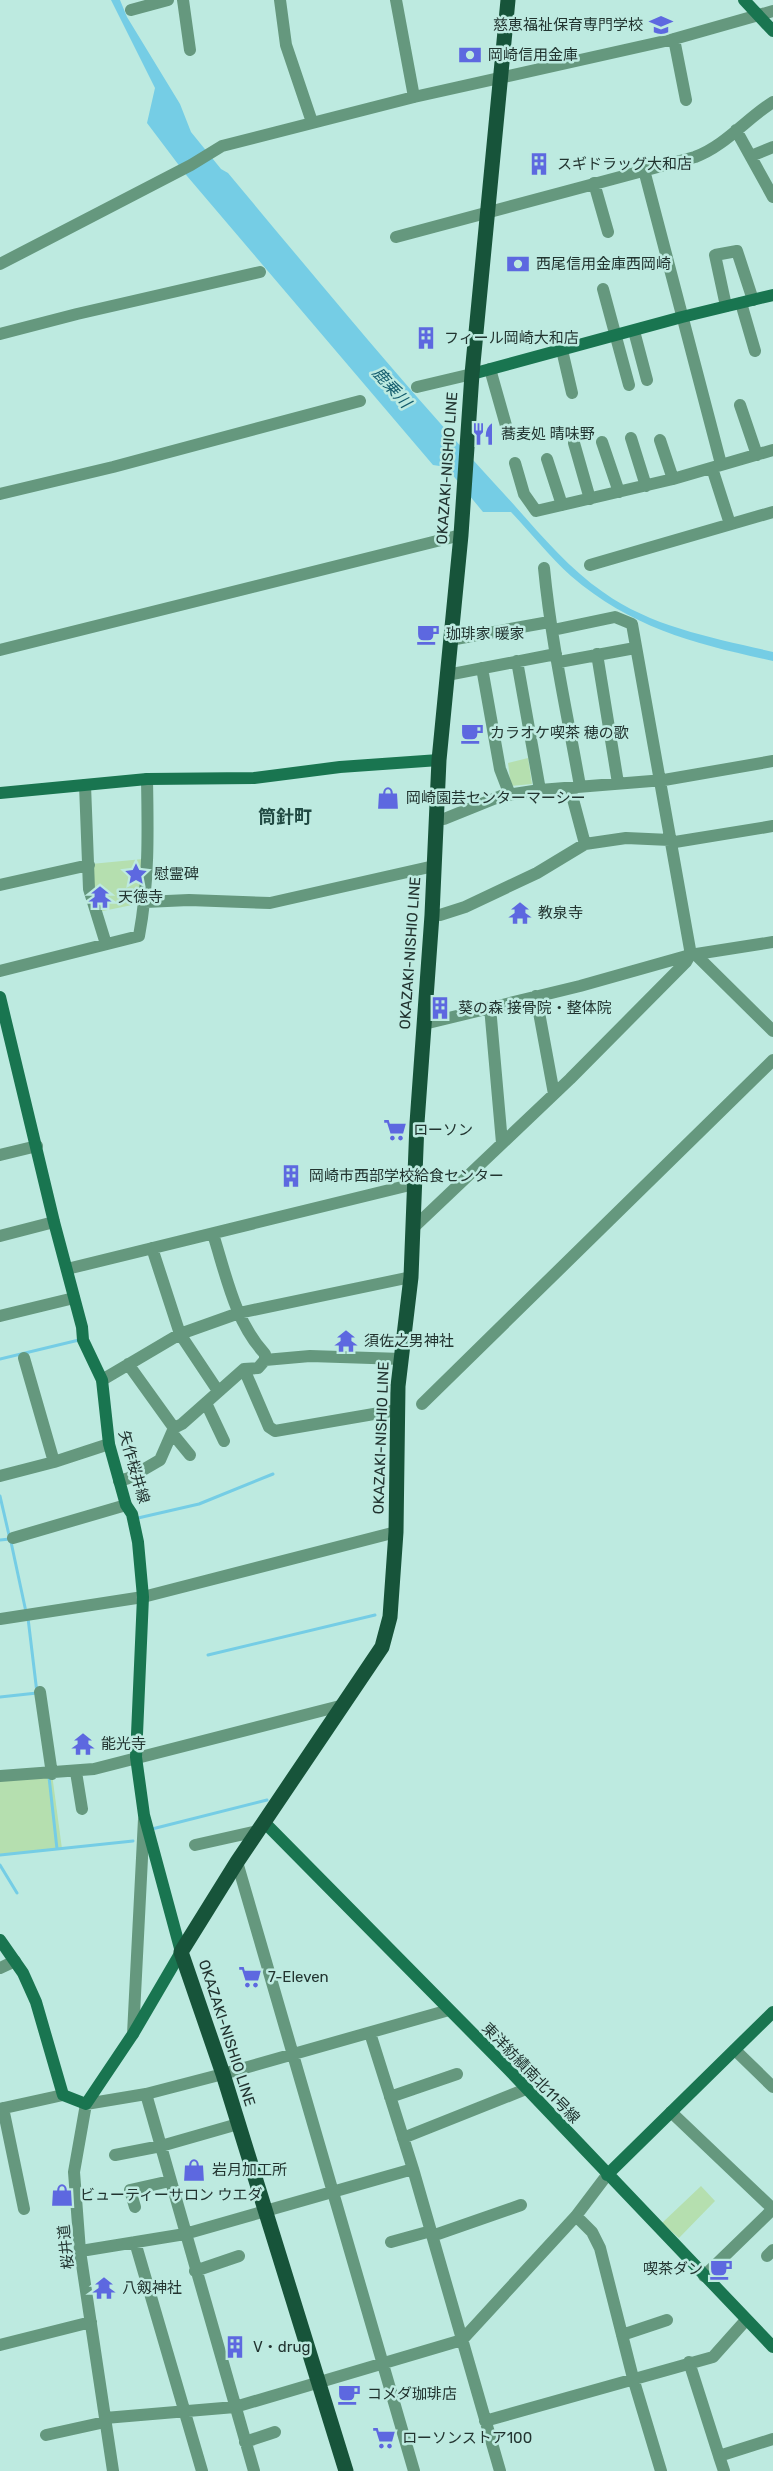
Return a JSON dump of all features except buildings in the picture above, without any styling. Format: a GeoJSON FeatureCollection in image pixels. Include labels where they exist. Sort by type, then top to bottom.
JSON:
{"type":"FeatureCollection","features":[{"type":"Feature","properties":{"kind":"main road","name":"OKAZAKI-NISHIO LINE"},"geometry":{"type":"LineString","coordinates":[[346,2471],[223,2074],[181,1952],[237,1863],[382,1647],[387,1632],[396,1532],[397,1410],[411,1277],[414,1184],[432,915],[439,760],[472,374],[508,0]]}},
{"type":"Feature","properties":{"kind":"street"},"geometry":{"type":"LineString","coordinates":[[131,10],[168,0]]}},
{"type":"Feature","properties":{"kind":"street"},"geometry":{"type":"LineString","coordinates":[[183,0],[190,50]]}},
{"type":"Feature","properties":{"kind":"street"},"geometry":{"type":"LineString","coordinates":[[280,0],[286,45],[312,122]]}},
{"type":"Feature","properties":{"kind":"street"},"geometry":{"type":"LineString","coordinates":[[396,0],[414,97]]}},
{"type":"Feature","properties":{"kind":"street"},"geometry":{"type":"LineString","coordinates":[[744,0],[773,31]]}},
{"type":"Feature","properties":{"kind":"street"},"geometry":{"type":"LineString","coordinates":[[0,264],[222,146],[414,97],[674,39],[773,11]]}},
{"type":"Feature","properties":{"kind":"street"},"geometry":{"type":"LineString","coordinates":[[674,39],[686,100]]}},
{"type":"Feature","properties":{"kind":"street"},"geometry":{"type":"LineString","coordinates":[[396,237],[556,196],[594,183],[709,152],[753,115],[773,102]]}},
{"type":"Feature","properties":{"kind":"street"},"geometry":{"type":"LineString","coordinates":[[736,130],[773,197]]}},
{"type":"Feature","properties":{"kind":"street"},"geometry":{"type":"LineString","coordinates":[[751,156],[773,147]]}},
{"type":"Feature","properties":{"kind":"street"},"geometry":{"type":"LineString","coordinates":[[644,170],[682,317],[730,524]]}},
{"type":"Feature","properties":{"kind":"street"},"geometry":{"type":"LineString","coordinates":[[594,183],[608,232]]}},
{"type":"Feature","properties":{"kind":"street"},"geometry":{"type":"LineString","coordinates":[[726,306],[715,255],[737,251],[754,351]]}},
{"type":"Feature","properties":{"kind":"street"},"geometry":{"type":"LineString","coordinates":[[0,334],[260,272]]}},
{"type":"Feature","properties":{"kind":"street"},"geometry":{"type":"LineString","coordinates":[[603,289],[629,385]]}},
{"type":"Feature","properties":{"kind":"street"},"geometry":{"type":"LineString","coordinates":[[417,387],[773,295]]}},
{"type":"Feature","properties":{"kind":"street"},"geometry":{"type":"LineString","coordinates":[[634,331],[647,380]]}},
{"type":"Feature","properties":{"kind":"street"},"geometry":{"type":"LineString","coordinates":[[562,350],[572,393]]}},
{"type":"Feature","properties":{"kind":"street"},"geometry":{"type":"LineString","coordinates":[[490,369],[507,429]]}},
{"type":"Feature","properties":{"kind":"street"},"geometry":{"type":"LineString","coordinates":[[0,495],[360,401]]}},
{"type":"Feature","properties":{"kind":"street"},"geometry":{"type":"LineString","coordinates":[[740,405],[757,455]]}},
{"type":"Feature","properties":{"kind":"street"},"geometry":{"type":"LineString","coordinates":[[631,438],[646,486]]}},
{"type":"Feature","properties":{"kind":"street"},"geometry":{"type":"LineString","coordinates":[[660,440],[673,479]]}},
{"type":"Feature","properties":{"kind":"street"},"geometry":{"type":"LineString","coordinates":[[602,442],[619,492]]}},
{"type":"Feature","properties":{"kind":"street"},"geometry":{"type":"LineString","coordinates":[[574,443],[590,499]]}},
{"type":"Feature","properties":{"kind":"street"},"geometry":{"type":"LineString","coordinates":[[515,463],[524,494],[536,512],[673,479],[773,450]]}},
{"type":"Feature","properties":{"kind":"street"},"geometry":{"type":"LineString","coordinates":[[547,459],[562,505]]}},
{"type":"Feature","properties":{"kind":"street"},"geometry":{"type":"LineString","coordinates":[[590,565],[773,512]]}},
{"type":"Feature","properties":{"kind":"street"},"geometry":{"type":"LineString","coordinates":[[0,650],[460,535]]}},
{"type":"Feature","properties":{"kind":"street"},"geometry":{"type":"LineString","coordinates":[[544,568],[585,844]]}},
{"type":"Feature","properties":{"kind":"street"},"geometry":{"type":"LineString","coordinates":[[450,640],[617,617],[632,624],[658,780],[692,955],[773,1031]]}},
{"type":"Feature","properties":{"kind":"street"},"geometry":{"type":"LineString","coordinates":[[447,675],[517,661],[597,654],[635,648]]}},
{"type":"Feature","properties":{"kind":"street"},"geometry":{"type":"LineString","coordinates":[[597,654],[618,783]]}},
{"type":"Feature","properties":{"kind":"street"},"geometry":{"type":"LineString","coordinates":[[517,661],[540,790]]}},
{"type":"Feature","properties":{"kind":"street"},"geometry":{"type":"LineString","coordinates":[[482,668],[500,769],[510,795]]}},
{"type":"Feature","properties":{"kind":"street"},"geometry":{"type":"LineString","coordinates":[[0,793],[147,779],[254,778],[340,767],[439,760]]}},
{"type":"Feature","properties":{"kind":"street"},"geometry":{"type":"LineString","coordinates":[[436,819],[444,819],[501,796],[540,790],[658,780],[773,761]]}},
{"type":"Feature","properties":{"kind":"street"},"geometry":{"type":"LineString","coordinates":[[0,970],[139,936],[148,869],[147,779]]}},
{"type":"Feature","properties":{"kind":"street"},"geometry":{"type":"LineString","coordinates":[[85,785],[89,889],[106,944]]}},
{"type":"Feature","properties":{"kind":"street"},"geometry":{"type":"LineString","coordinates":[[432,915],[465,907],[537,873],[585,844],[626,838],[675,842],[773,826]]}},
{"type":"Feature","properties":{"kind":"street"},"geometry":{"type":"LineString","coordinates":[[0,885],[89,865]]}},
{"type":"Feature","properties":{"kind":"street"},"geometry":{"type":"LineString","coordinates":[[145,902],[189,900],[270,903],[434,866]]}},
{"type":"Feature","properties":{"kind":"street"},"geometry":{"type":"LineString","coordinates":[[424,1024],[692,955],[773,942]]}},
{"type":"Feature","properties":{"kind":"street"},"geometry":{"type":"LineString","coordinates":[[412,1229],[554,1094],[692,955]]}},
{"type":"Feature","properties":{"kind":"street"},"geometry":{"type":"LineString","coordinates":[[536,996],[554,1094]]}},
{"type":"Feature","properties":{"kind":"street","name":"矢作桜井線"},"geometry":{"type":"LineString","coordinates":[[0,997],[83,1340],[102,1380],[109,1444],[126,1505],[132,1514],[138,1542],[144,1597],[136,1757],[144,1815],[181,1952]]}},
{"type":"Feature","properties":{"kind":"street"},"geometry":{"type":"LineString","coordinates":[[490,1007],[502,1143]]}},
{"type":"Feature","properties":{"kind":"street"},"geometry":{"type":"LineString","coordinates":[[422,1404],[773,1060]]}},
{"type":"Feature","properties":{"kind":"street"},"geometry":{"type":"LineString","coordinates":[[0,1155],[37,1146]]}},
{"type":"Feature","properties":{"kind":"street"},"geometry":{"type":"LineString","coordinates":[[67,1269],[414,1184]]}},
{"type":"Feature","properties":{"kind":"street"},"geometry":{"type":"LineString","coordinates":[[0,1236],[54,1222]]}},
{"type":"Feature","properties":{"kind":"street"},"geometry":{"type":"LineString","coordinates":[[120,1481],[160,1460],[173,1431],[244,1369],[258,1368],[265,1360],[265,1354],[251,1339],[239,1313],[213,1234]]}},
{"type":"Feature","properties":{"kind":"street"},"geometry":{"type":"LineString","coordinates":[[153,1248],[180,1334],[218,1391]]}},
{"type":"Feature","properties":{"kind":"street"},"geometry":{"type":"LineString","coordinates":[[102,1380],[180,1334],[239,1313],[411,1277]]}},
{"type":"Feature","properties":{"kind":"street"},"geometry":{"type":"LineString","coordinates":[[0,1316],[74,1298]]}},
{"type":"Feature","properties":{"kind":"street"},"geometry":{"type":"LineString","coordinates":[[265,1360],[310,1356],[402,1359]]}},
{"type":"Feature","properties":{"kind":"street"},"geometry":{"type":"LineString","coordinates":[[24,1358],[54,1462]]}},
{"type":"Feature","properties":{"kind":"street"},"geometry":{"type":"LineString","coordinates":[[128,1364],[190,1455]]}},
{"type":"Feature","properties":{"kind":"street"},"geometry":{"type":"LineString","coordinates":[[244,1369],[269,1427],[275,1431],[397,1410]]}},
{"type":"Feature","properties":{"kind":"street"},"geometry":{"type":"LineString","coordinates":[[206,1402],[224,1441]]}},
{"type":"Feature","properties":{"kind":"street"},"geometry":{"type":"LineString","coordinates":[[0,1476],[109,1444]]}},
{"type":"Feature","properties":{"kind":"street"},"geometry":{"type":"LineString","coordinates":[[13,1538],[126,1505]]}},
{"type":"Feature","properties":{"kind":"street"},"geometry":{"type":"LineString","coordinates":[[0,1619],[144,1597],[396,1532]]}},
{"type":"Feature","properties":{"kind":"street"},"geometry":{"type":"LineString","coordinates":[[40,1692],[52,1774]]}},
{"type":"Feature","properties":{"kind":"street"},"geometry":{"type":"LineString","coordinates":[[0,1776],[52,1774],[94,1769],[344,1705]]}},
{"type":"Feature","properties":{"kind":"street"},"geometry":{"type":"LineString","coordinates":[[76,1772],[82,1809]]}},
{"type":"Feature","properties":{"kind":"street"},"geometry":{"type":"LineString","coordinates":[[133,2034],[144,1815]]}},
{"type":"Feature","properties":{"kind":"street"},"geometry":{"type":"LineString","coordinates":[[195,1845],[261,1827]]}},
{"type":"Feature","properties":{"kind":"street","name":"東洋紡績南北11号線"},"geometry":{"type":"LineString","coordinates":[[261,1827],[449,2010],[773,2347]]}},
{"type":"Feature","properties":{"kind":"street"},"geometry":{"type":"LineString","coordinates":[[237,1863],[414,2471]]}},
{"type":"Feature","properties":{"kind":"street"},"geometry":{"type":"LineString","coordinates":[[0,1940],[23,1973],[36,2002],[63,2095]]}},
{"type":"Feature","properties":{"kind":"street","name":"桜井道"},"geometry":{"type":"LineString","coordinates":[[113,2471],[80,2251],[74,2172],[86,2104],[133,2034],[181,1952]]}},
{"type":"Feature","properties":{"kind":"street"},"geometry":{"type":"LineString","coordinates":[[0,1968],[15,1961]]}},
{"type":"Feature","properties":{"kind":"street"},"geometry":{"type":"LineString","coordinates":[[24,2209],[1,2108],[63,2095],[86,2104],[146,2094],[449,2010]]}},
{"type":"Feature","properties":{"kind":"street"},"geometry":{"type":"LineString","coordinates":[[46,2435],[105,2420],[235,2407],[462,2340],[576,2216],[607,2175],[773,2012]]}},
{"type":"Feature","properties":{"kind":"street"},"geometry":{"type":"LineString","coordinates":[[370,2033],[500,2471]]}},
{"type":"Feature","properties":{"kind":"street"},"geometry":{"type":"LineString","coordinates":[[735,2049],[773,2087]]}},
{"type":"Feature","properties":{"kind":"street"},"geometry":{"type":"LineString","coordinates":[[390,2097],[457,2074]]}},
{"type":"Feature","properties":{"kind":"street"},"geometry":{"type":"LineString","coordinates":[[403,2138],[526,2089]]}},
{"type":"Feature","properties":{"kind":"street"},"geometry":{"type":"LineString","coordinates":[[146,2094],[184,2234],[254,2471]]}},
{"type":"Feature","properties":{"kind":"street"},"geometry":{"type":"LineString","coordinates":[[671,2112],[773,2209],[704,2276]]}},
{"type":"Feature","properties":{"kind":"street"},"geometry":{"type":"LineString","coordinates":[[115,2155],[161,2146],[238,2124]]}},
{"type":"Feature","properties":{"kind":"street"},"geometry":{"type":"LineString","coordinates":[[87,2250],[184,2234],[412,2169]]}},
{"type":"Feature","properties":{"kind":"street"},"geometry":{"type":"LineString","coordinates":[[135,2207],[130,2190],[170,2181]]}},
{"type":"Feature","properties":{"kind":"street"},"geometry":{"type":"LineString","coordinates":[[391,2242],[431,2234],[521,2205]]}},
{"type":"Feature","properties":{"kind":"street"},"geometry":{"type":"LineString","coordinates":[[576,2216],[592,2232],[600,2248],[633,2378],[661,2471]]}},
{"type":"Feature","properties":{"kind":"street"},"geometry":{"type":"LineString","coordinates":[[135,2242],[201,2471]]}},
{"type":"Feature","properties":{"kind":"street"},"geometry":{"type":"LineString","coordinates":[[195,2271],[239,2256]]}},
{"type":"Feature","properties":{"kind":"street"},"geometry":{"type":"LineString","coordinates":[[622,2335],[667,2320]]}},
{"type":"Feature","properties":{"kind":"street"},"geometry":{"type":"LineString","coordinates":[[485,2421],[713,2356],[746,2320]]}},
{"type":"Feature","properties":{"kind":"street"},"geometry":{"type":"LineString","coordinates":[[1,2341],[90,2322]]}},
{"type":"Feature","properties":{"kind":"street"},"geometry":{"type":"LineString","coordinates":[[689,2362],[724,2471]]}},
{"type":"Feature","properties":{"kind":"street"},"geometry":{"type":"LineString","coordinates":[[245,2442],[275,2432]]}},
{"type":"Feature","properties":{"kind":"street"},"geometry":{"type":"LineString","coordinates":[[719,2456],[773,2439]]}},
{"type":"Feature","properties":{"kind":"green space"},"geometry":{"type":"Polygon","coordinates":[[[528,758],[532,784],[511,786],[508,763],[528,758]]]}},
{"type":"Feature","properties":{"kind":"green space"},"geometry":{"type":"Polygon","coordinates":[[[143,859],[142,903],[98,912],[91,864],[143,859]]]}},
{"type":"Feature","properties":{"kind":"green space"},"geometry":{"type":"Polygon","coordinates":[[[52,1774],[62,1849],[0,1854],[0,1776],[52,1774]]]}},
{"type":"Feature","properties":{"kind":"green space"},"geometry":{"type":"Polygon","coordinates":[[[701,2186],[715,2201],[679,2238],[662,2223],[701,2186]]]}},
{"type":"Feature","properties":{"kind":"water","name":"鹿乗川"},"geometry":{"type":"Polygon","coordinates":[[[111,0],[120,0],[127,17],[180,104],[191,132],[359,330],[559,555],[603,592],[642,615],[685,630],[773,652],[773,661],[692,641],[642,622],[618,609],[571,576],[511,512],[483,512],[446,467],[433,465],[187,176],[147,123],[155,88],[111,0]]]}},
{"type":"Feature","properties":{"kind":"waterway"},"geometry":{"type":"LineString","coordinates":[[0,1359],[79,1340]]}},
{"type":"Feature","properties":{"kind":"waterway"},"geometry":{"type":"LineString","coordinates":[[138,1518],[199,1504],[273,1474]]}},
{"type":"Feature","properties":{"kind":"waterway"},"geometry":{"type":"LineString","coordinates":[[0,1496],[9,1535]]}},
{"type":"Feature","properties":{"kind":"waterway"},"geometry":{"type":"LineString","coordinates":[[0,1540],[10,1539]]}},
{"type":"Feature","properties":{"kind":"waterway"},"geometry":{"type":"LineString","coordinates":[[11,1542],[26,1612]]}},
{"type":"Feature","properties":{"kind":"waterway"},"geometry":{"type":"LineString","coordinates":[[208,1655],[375,1615]]}},
{"type":"Feature","properties":{"kind":"waterway"},"geometry":{"type":"LineString","coordinates":[[0,1697],[37,1693],[28,1618]]}},
{"type":"Feature","properties":{"kind":"waterway"},"geometry":{"type":"LineString","coordinates":[[49,1777],[57,1849]]}},
{"type":"Feature","properties":{"kind":"waterway"},"geometry":{"type":"LineString","coordinates":[[152,1829],[267,1800]]}},
{"type":"Feature","properties":{"kind":"waterway"},"geometry":{"type":"LineString","coordinates":[[0,1855],[133,1841]]}},
{"type":"Feature","properties":{"kind":"waterway"},"geometry":{"type":"LineString","coordinates":[[0,1865],[17,1893]]}},
{"type":"Feature","properties":{"kind":"place","name":"慈恵福祉保育専門学校"},"geometry":{"type":"Point","coordinates":[661,25]}},
{"type":"Feature","properties":{"kind":"place","name":"岡崎信用金庫"},"geometry":{"type":"Point","coordinates":[470,55]}},
{"type":"Feature","properties":{"kind":"place","name":"スギドラッグ大和店"},"geometry":{"type":"Point","coordinates":[539,164]}},
{"type":"Feature","properties":{"kind":"place","name":"西尾信用金庫西岡崎"},"geometry":{"type":"Point","coordinates":[518,264]}},
{"type":"Feature","properties":{"kind":"place","name":"フィール岡崎大和店"},"geometry":{"type":"Point","coordinates":[426,338]}},
{"type":"Feature","properties":{"kind":"place","name":"蕎麦処 晴味野"},"geometry":{"type":"Point","coordinates":[483,434]}},
{"type":"Feature","properties":{"kind":"place","name":"珈琲家 暖家"},"geometry":{"type":"Point","coordinates":[428,634]}},
{"type":"Feature","properties":{"kind":"place","name":"カラオケ喫茶 穂の歌"},"geometry":{"type":"Point","coordinates":[472,733]}},
{"type":"Feature","properties":{"kind":"place","name":"岡崎園芸センターマーシー"},"geometry":{"type":"Point","coordinates":[388,798]}},
{"type":"Feature","properties":{"kind":"place","name":"慰霊碑"},"geometry":{"type":"Point","coordinates":[136,874]}},
{"type":"Feature","properties":{"kind":"place","name":"天徳寺"},"geometry":{"type":"Point","coordinates":[100,897]}},
{"type":"Feature","properties":{"kind":"place","name":"教泉寺"},"geometry":{"type":"Point","coordinates":[520,913]}},
{"type":"Feature","properties":{"kind":"place","name":"葵の森 接骨院・整体院"},"geometry":{"type":"Point","coordinates":[440,1008]}},
{"type":"Feature","properties":{"kind":"place","name":"ローソン"},"geometry":{"type":"Point","coordinates":[395,1130]}},
{"type":"Feature","properties":{"kind":"place","name":"岡崎市西部学校給食センター"},"geometry":{"type":"Point","coordinates":[291,1176]}},
{"type":"Feature","properties":{"kind":"place","name":"須佐之男神社"},"geometry":{"type":"Point","coordinates":[346,1341]}},
{"type":"Feature","properties":{"kind":"place","name":"能光寺"},"geometry":{"type":"Point","coordinates":[83,1744]}},
{"type":"Feature","properties":{"kind":"place","name":"7-Eleven"},"geometry":{"type":"Point","coordinates":[250,1977]}},
{"type":"Feature","properties":{"kind":"place","name":"岩月加工所"},"geometry":{"type":"Point","coordinates":[194,2170]}},
{"type":"Feature","properties":{"kind":"place","name":"ビューティーサロン ウエダ"},"geometry":{"type":"Point","coordinates":[62,2195]}},
{"type":"Feature","properties":{"kind":"place","name":"喫茶ダン"},"geometry":{"type":"Point","coordinates":[721,2269]}},
{"type":"Feature","properties":{"kind":"place","name":"八剱神社"},"geometry":{"type":"Point","coordinates":[104,2288]}},
{"type":"Feature","properties":{"kind":"place","name":"V・drug"},"geometry":{"type":"Point","coordinates":[235,2347]}},
{"type":"Feature","properties":{"kind":"place","name":"コメダ珈琲店"},"geometry":{"type":"Point","coordinates":[349,2394]}},
{"type":"Feature","properties":{"kind":"place","name":"ローソンストア100"},"geometry":{"type":"Point","coordinates":[384,2438]}},
{"type":"Feature","properties":{"kind":"district","name":"筒針町"},"geometry":{"type":"Point","coordinates":[285,817]}}]}
